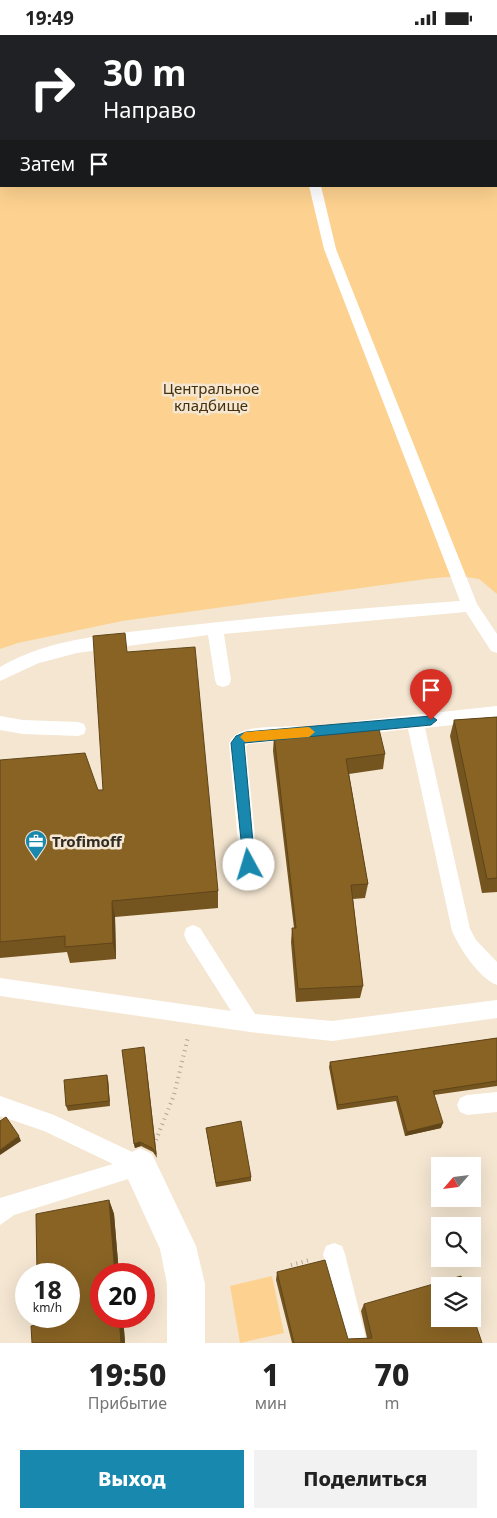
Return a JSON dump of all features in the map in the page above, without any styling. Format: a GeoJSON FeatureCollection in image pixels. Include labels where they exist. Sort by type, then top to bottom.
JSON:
{"type":"FeatureCollection","features":[{"type":"Feature","properties":{"kind":"street"},"geometry":{"type":"LineString","coordinates":[[140,1166],[178,1246],[186,1283],[186,1343]]}},
{"type":"Feature","properties":{"kind":"lane"},"geometry":{"type":"LineString","coordinates":[[315,187],[330,249],[470,606],[497,647]]}},
{"type":"Feature","properties":{"kind":"lane"},"geometry":{"type":"LineString","coordinates":[[0,675],[28,658],[127,639],[215,628],[470,606]]}},
{"type":"Feature","properties":{"kind":"lane"},"geometry":{"type":"LineString","coordinates":[[215,628],[224,680]]}},
{"type":"Feature","properties":{"kind":"lane"},"geometry":{"type":"LineString","coordinates":[[338,729],[497,713]]}},
{"type":"Feature","properties":{"kind":"lane"},"geometry":{"type":"LineString","coordinates":[[415,722],[460,931],[469,946],[497,976]]}},
{"type":"Feature","properties":{"kind":"lane"},"geometry":{"type":"LineString","coordinates":[[0,723],[23,727],[78,729]]}},
{"type":"Feature","properties":{"kind":"lane"},"geometry":{"type":"LineString","coordinates":[[249,865],[237,743],[246,737],[310,732]]}},
{"type":"Feature","properties":{"kind":"lane"},"geometry":{"type":"LineString","coordinates":[[193,934],[250,1023]]}},
{"type":"Feature","properties":{"kind":"lane"},"geometry":{"type":"LineString","coordinates":[[0,987],[250,1023],[332,1031],[497,1009]]}},
{"type":"Feature","properties":{"kind":"lane"},"geometry":{"type":"LineString","coordinates":[[467,1105],[497,1102]]}},
{"type":"Feature","properties":{"kind":"lane"},"geometry":{"type":"LineString","coordinates":[[0,1106],[47,1122],[140,1166]]}},
{"type":"Feature","properties":{"kind":"lane"},"geometry":{"type":"LineString","coordinates":[[0,1214],[8,1205],[140,1166]]}},
{"type":"Feature","properties":{"kind":"lane"},"geometry":{"type":"LineString","coordinates":[[334,1254],[356,1343]]}},
{"type":"Feature","properties":{"kind":"path"},"geometry":{"type":"LineString","coordinates":[[140,1166],[154,1144],[174,1095],[192,1015]]}},
{"type":"Feature","properties":{"kind":"green space","name":"Центральное кладбище"},"geometry":{"type":"Polygon","coordinates":[[[0,187],[497,187],[497,594],[479,579],[459,576],[426,579],[122,621],[18,643],[0,649],[0,187]]]}},
{"type":"Feature","properties":{"kind":"green space"},"geometry":{"type":"Polygon","coordinates":[[[272,1276],[284,1333],[240,1343],[230,1286],[272,1276]]]}},
{"type":"Feature","properties":{"kind":"building"},"geometry":{"type":"Polygon","coordinates":[[[125,633],[127,652],[195,647],[218,891],[112,901],[113,943],[65,947],[65,936],[0,942],[0,760],[85,753],[98,790],[103,790],[93,636],[125,633]]]}},
{"type":"Feature","properties":{"kind":"building"},"geometry":{"type":"Polygon","coordinates":[[[497,717],[497,878],[487,879],[454,720],[497,717]]]}},
{"type":"Feature","properties":{"kind":"building"},"geometry":{"type":"Polygon","coordinates":[[[378,725],[385,754],[346,759],[368,884],[351,885],[363,986],[298,989],[292,928],[296,928],[274,735],[378,725]]]}},
{"type":"Feature","properties":{"kind":"building"},"geometry":{"type":"Polygon","coordinates":[[[497,1038],[497,1081],[433,1091],[443,1123],[407,1132],[397,1096],[338,1105],[330,1062],[497,1038]]]}},
{"type":"Feature","properties":{"kind":"building"},"geometry":{"type":"Polygon","coordinates":[[[144,1047],[156,1154],[152,1148],[140,1142],[134,1144],[122,1050],[144,1047]]]}},
{"type":"Feature","properties":{"kind":"building"},"geometry":{"type":"Polygon","coordinates":[[[107,1075],[109,1101],[66,1106],[64,1080],[107,1075]]]}},
{"type":"Feature","properties":{"kind":"building"},"geometry":{"type":"Polygon","coordinates":[[[6,1117],[19,1136],[0,1150],[0,1121],[6,1117]]]}},
{"type":"Feature","properties":{"kind":"building"},"geometry":{"type":"Polygon","coordinates":[[[241,1121],[251,1177],[216,1183],[206,1128],[241,1121]]]}},
{"type":"Feature","properties":{"kind":"building"},"geometry":{"type":"Polygon","coordinates":[[[109,1200],[114,1263],[90,1263],[90,1328],[120,1328],[121,1343],[32,1343],[31,1328],[80,1328],[80,1263],[37,1263],[36,1214],[109,1200]]]}},
{"type":"Feature","properties":{"kind":"building"},"geometry":{"type":"Polygon","coordinates":[[[325,1260],[348,1339],[372,1338],[364,1304],[431,1285],[431,1327],[477,1327],[482,1343],[294,1343],[277,1272],[325,1260]]]}},
{"type":"Feature","properties":{"kind":"slow traffic"},"geometry":{"type":"LineString","coordinates":[[245,737],[309,732]]}},
{"type":"Feature","properties":{"kind":"place","name":"Trofimoff"},"geometry":{"type":"Point","coordinates":[36,860]}},
{"type":"Feature","properties":{"kind":"route"},"geometry":{"type":"LineString","coordinates":[[249,865],[237,743],[240,739],[431,720]]}}]}
